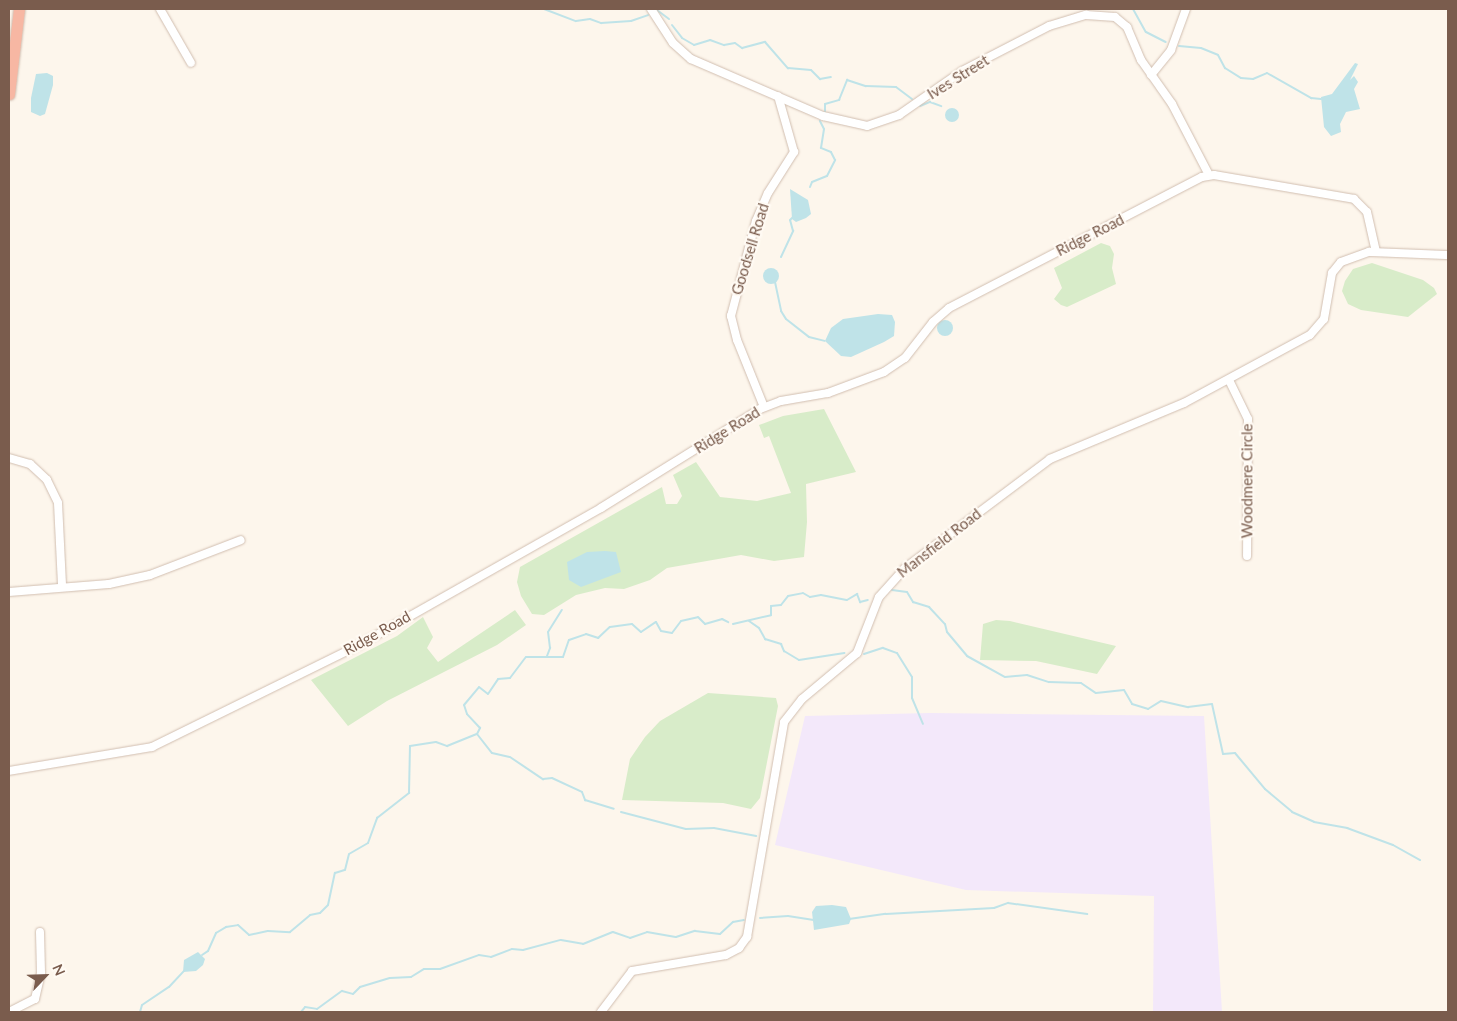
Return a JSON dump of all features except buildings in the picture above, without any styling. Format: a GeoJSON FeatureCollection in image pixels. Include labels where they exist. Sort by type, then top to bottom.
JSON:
{"type":"FeatureCollection","features":[{"type":"Feature","properties":{"kind":"highway"},"geometry":{"type":"LineString","coordinates":[[9,94],[19,9]]}},
{"type":"Feature","properties":{"kind":"street"},"geometry":{"type":"LineString","coordinates":[[160,9],[191,63]]}},
{"type":"Feature","properties":{"kind":"street","name":"Ives Street"},"geometry":{"type":"LineString","coordinates":[[651,9],[668,36],[684,54],[778,96],[843,122],[867,126],[882,123],[907,111],[956,75],[1019,40],[1061,22],[1096,14],[1115,17],[1123,22],[1151,75],[1172,104],[1209,175]]}},
{"type":"Feature","properties":{"kind":"street"},"geometry":{"type":"LineString","coordinates":[[1151,75],[1171,50],[1186,9]]}},
{"type":"Feature","properties":{"kind":"street","name":"Goodsell Road"},"geometry":{"type":"LineString","coordinates":[[764,407],[737,340],[731,316],[756,221],[768,193],[794,152],[778,96]]}},
{"type":"Feature","properties":{"kind":"street"},"geometry":{"type":"LineString","coordinates":[[1209,175],[1354,199],[1367,212],[1376,252],[1448,254]]}},
{"type":"Feature","properties":{"kind":"street","name":"Ridge Road"},"geometry":{"type":"LineString","coordinates":[[9,771],[141,750],[159,744],[392,627],[439,597],[601,508],[764,407],[828,393],[884,372],[905,358],[933,322],[949,308],[1177,189],[1209,175]]}},
{"type":"Feature","properties":{"kind":"street","name":"Mansfield Road"},"geometry":{"type":"LineString","coordinates":[[601,1012],[632,971],[726,955],[739,948],[747,937],[784,722],[802,699],[857,653],[879,597],[893,579],[917,558],[1050,459],[1170,410],[1230,380],[1310,335],[1324,319],[1330,282],[1338,265],[1357,254],[1376,252]]}},
{"type":"Feature","properties":{"kind":"street","name":"Woodmere Circle"},"geometry":{"type":"LineString","coordinates":[[1230,380],[1248,418],[1247,556]]}},
{"type":"Feature","properties":{"kind":"street"},"geometry":{"type":"LineString","coordinates":[[9,458],[30,464],[47,480],[58,503],[62,586]]}},
{"type":"Feature","properties":{"kind":"street"},"geometry":{"type":"LineString","coordinates":[[9,592],[62,586],[109,584],[150,575],[241,540]]}},
{"type":"Feature","properties":{"kind":"street"},"geometry":{"type":"LineString","coordinates":[[9,1012],[35,999],[42,973],[40,932]]}},
{"type":"Feature","properties":{"kind":"shaded area"},"geometry":{"type":"Polygon","coordinates":[[[930,713],[1204,716],[1222,1012],[1153,1012],[1154,896],[966,890],[775,845],[805,716],[930,713]]]}},
{"type":"Feature","properties":{"kind":"green space"},"geometry":{"type":"Polygon","coordinates":[[[1101,243],[1110,246],[1114,254],[1112,268],[1116,284],[1067,307],[1061,305],[1054,299],[1062,288],[1054,268],[1101,243]]]}},
{"type":"Feature","properties":{"kind":"green space"},"geometry":{"type":"Polygon","coordinates":[[[1372,263],[1423,280],[1434,288],[1437,294],[1408,317],[1361,310],[1348,304],[1342,291],[1345,281],[1353,269],[1372,263]]]}},
{"type":"Feature","properties":{"kind":"green space"},"geometry":{"type":"Polygon","coordinates":[[[824,409],[856,472],[806,484],[807,522],[804,557],[774,561],[741,555],[667,568],[650,580],[624,589],[605,588],[576,595],[544,615],[532,614],[521,596],[517,582],[520,567],[662,487],[666,504],[677,504],[682,496],[673,475],[696,462],[720,497],[757,501],[791,493],[769,436],[764,438],[759,425],[783,416],[824,409]]]}},
{"type":"Feature","properties":{"kind":"green space"},"geometry":{"type":"Polygon","coordinates":[[[515,610],[526,625],[497,645],[387,701],[348,726],[311,680],[397,636],[423,617],[433,637],[427,648],[438,662],[515,610]]]}},
{"type":"Feature","properties":{"kind":"green space"},"geometry":{"type":"Polygon","coordinates":[[[996,620],[1010,621],[1116,646],[1097,674],[1036,661],[980,660],[983,624],[996,620]]]}},
{"type":"Feature","properties":{"kind":"green space"},"geometry":{"type":"Polygon","coordinates":[[[708,693],[776,698],[778,706],[760,798],[751,809],[723,803],[622,800],[630,759],[645,737],[660,721],[708,693]]]}},
{"type":"Feature","properties":{"kind":"water"},"geometry":{"type":"Polygon","coordinates":[[[1355,63],[1358,64],[1350,80],[1354,76],[1358,82],[1354,89],[1360,109],[1346,112],[1340,124],[1341,132],[1331,136],[1324,127],[1321,97],[1332,94],[1355,63]]]}},
{"type":"Feature","properties":{"kind":"water"},"geometry":{"type":"Polygon","coordinates":[[[47,73],[53,76],[53,85],[45,114],[40,116],[31,112],[31,98],[36,74],[47,73]]]}},
{"type":"Feature","properties":{"kind":"water"},"geometry":{"type":"Polygon","coordinates":[[[949,108],[955,108],[959,115],[955,122],[949,122],[945,118],[945,112],[949,108]]]}},
{"type":"Feature","properties":{"kind":"water"},"geometry":{"type":"Polygon","coordinates":[[[790,189],[808,200],[811,214],[796,222],[792,219],[790,189]]]}},
{"type":"Feature","properties":{"kind":"water"},"geometry":{"type":"Polygon","coordinates":[[[768,268],[774,268],[779,273],[777,282],[768,284],[763,279],[763,273],[768,268]]]}},
{"type":"Feature","properties":{"kind":"water"},"geometry":{"type":"Polygon","coordinates":[[[878,314],[892,315],[895,322],[894,336],[884,342],[851,357],[841,356],[825,341],[831,328],[843,319],[878,314]]]}},
{"type":"Feature","properties":{"kind":"water"},"geometry":{"type":"Polygon","coordinates":[[[945,320],[951,322],[953,328],[951,334],[945,336],[939,334],[937,328],[939,322],[945,320]]]}},
{"type":"Feature","properties":{"kind":"water"},"geometry":{"type":"Polygon","coordinates":[[[587,552],[616,552],[621,572],[581,587],[569,580],[567,562],[587,552]]]}},
{"type":"Feature","properties":{"kind":"water"},"geometry":{"type":"Polygon","coordinates":[[[832,905],[846,907],[851,919],[849,924],[814,930],[812,912],[816,906],[832,905]]]}},
{"type":"Feature","properties":{"kind":"water"},"geometry":{"type":"Polygon","coordinates":[[[198,952],[205,959],[203,965],[196,971],[183,972],[184,960],[198,952]]]}},
{"type":"Feature","properties":{"kind":"waterway"},"geometry":{"type":"LineString","coordinates":[[544,9],[576,21],[590,19],[601,23],[631,21],[648,15]]}},
{"type":"Feature","properties":{"kind":"waterway"},"geometry":{"type":"LineString","coordinates":[[1133,9],[1146,32],[1166,42]]}},
{"type":"Feature","properties":{"kind":"waterway"},"geometry":{"type":"LineString","coordinates":[[657,10],[669,19]]}},
{"type":"Feature","properties":{"kind":"waterway"},"geometry":{"type":"LineString","coordinates":[[672,25],[682,38],[694,45],[710,40],[724,45],[735,43],[742,48],[765,42],[788,68],[811,70],[820,79],[831,77]]}},
{"type":"Feature","properties":{"kind":"waterway"},"geometry":{"type":"LineString","coordinates":[[1179,46],[1201,48],[1218,55],[1225,68],[1241,78],[1253,79],[1267,73],[1311,98],[1321,99]]}},
{"type":"Feature","properties":{"kind":"waterway"},"geometry":{"type":"LineString","coordinates":[[825,112],[825,104],[839,100],[847,80],[866,86],[896,87],[912,99]]}},
{"type":"Feature","properties":{"kind":"waterway"},"geometry":{"type":"LineString","coordinates":[[920,106],[930,102],[941,106]]}},
{"type":"Feature","properties":{"kind":"waterway"},"geometry":{"type":"LineString","coordinates":[[810,187],[812,182],[827,176],[835,160],[831,152],[821,148],[824,129],[820,121]]}},
{"type":"Feature","properties":{"kind":"waterway"},"geometry":{"type":"LineString","coordinates":[[781,257],[793,231],[790,220],[793,217]]}},
{"type":"Feature","properties":{"kind":"waterway"},"geometry":{"type":"LineString","coordinates":[[775,282],[781,311],[786,319],[809,337],[825,341]]}},
{"type":"Feature","properties":{"kind":"waterway"},"geometry":{"type":"LineString","coordinates":[[892,590],[907,592],[913,602],[929,607],[945,624],[947,632],[967,656],[1005,677],[1027,675],[1049,682],[1081,683],[1096,693],[1124,690],[1132,704],[1148,709],[1161,701],[1188,707],[1212,704],[1223,754],[1235,753],[1265,789],[1292,812],[1314,822],[1347,828],[1393,845],[1420,860]]}},
{"type":"Feature","properties":{"kind":"waterway"},"geometry":{"type":"LineString","coordinates":[[733,624],[771,615],[771,606],[781,605],[788,596],[803,593],[810,597],[821,595],[847,600],[857,594],[860,602],[868,600]]}},
{"type":"Feature","properties":{"kind":"waterway"},"geometry":{"type":"LineString","coordinates":[[547,656],[550,648],[548,632],[562,610]]}},
{"type":"Feature","properties":{"kind":"waterway"},"geometry":{"type":"LineString","coordinates":[[202,955],[208,951],[216,933],[226,927],[238,925],[249,935],[268,931],[290,932],[310,915],[320,913],[328,905],[335,873],[345,870],[349,854],[368,843],[377,818],[409,793],[410,746],[436,742],[447,746],[477,734],[480,728],[467,714],[464,705],[479,687],[488,694],[498,679],[510,678],[526,657],[563,657],[569,640],[586,634],[598,638],[610,627],[632,624],[641,632],[656,622],[661,631],[672,633],[681,621],[698,617],[705,624],[722,619],[728,622]]}},
{"type":"Feature","properties":{"kind":"waterway"},"geometry":{"type":"LineString","coordinates":[[749,621],[759,628],[765,639],[781,644],[784,651],[799,660],[844,653]]}},
{"type":"Feature","properties":{"kind":"waterway"},"geometry":{"type":"LineString","coordinates":[[864,654],[883,648],[897,653],[912,677],[912,698],[923,724]]}},
{"type":"Feature","properties":{"kind":"waterway"},"geometry":{"type":"LineString","coordinates":[[477,734],[492,753],[510,757],[543,779],[552,778],[582,792],[585,800],[614,809]]}},
{"type":"Feature","properties":{"kind":"waterway"},"geometry":{"type":"LineString","coordinates":[[621,812],[686,829],[714,828],[756,836]]}},
{"type":"Feature","properties":{"kind":"waterway"},"geometry":{"type":"LineString","coordinates":[[849,919],[886,914],[994,908],[1008,903],[1087,914]]}},
{"type":"Feature","properties":{"kind":"waterway"},"geometry":{"type":"LineString","coordinates":[[760,918],[788,916],[814,920]]}},
{"type":"Feature","properties":{"kind":"waterway"},"geometry":{"type":"LineString","coordinates":[[301,1012],[305,1007],[317,1009],[342,991],[353,994],[360,987],[390,978],[411,977],[424,969],[440,969],[479,955],[491,957],[512,949],[523,950],[561,940],[583,944],[613,932],[630,938],[647,932],[676,937],[695,931],[720,934],[733,922],[744,920]]}},
{"type":"Feature","properties":{"kind":"waterway"},"geometry":{"type":"LineString","coordinates":[[140,1012],[142,1005],[169,987],[184,971]]}}]}
